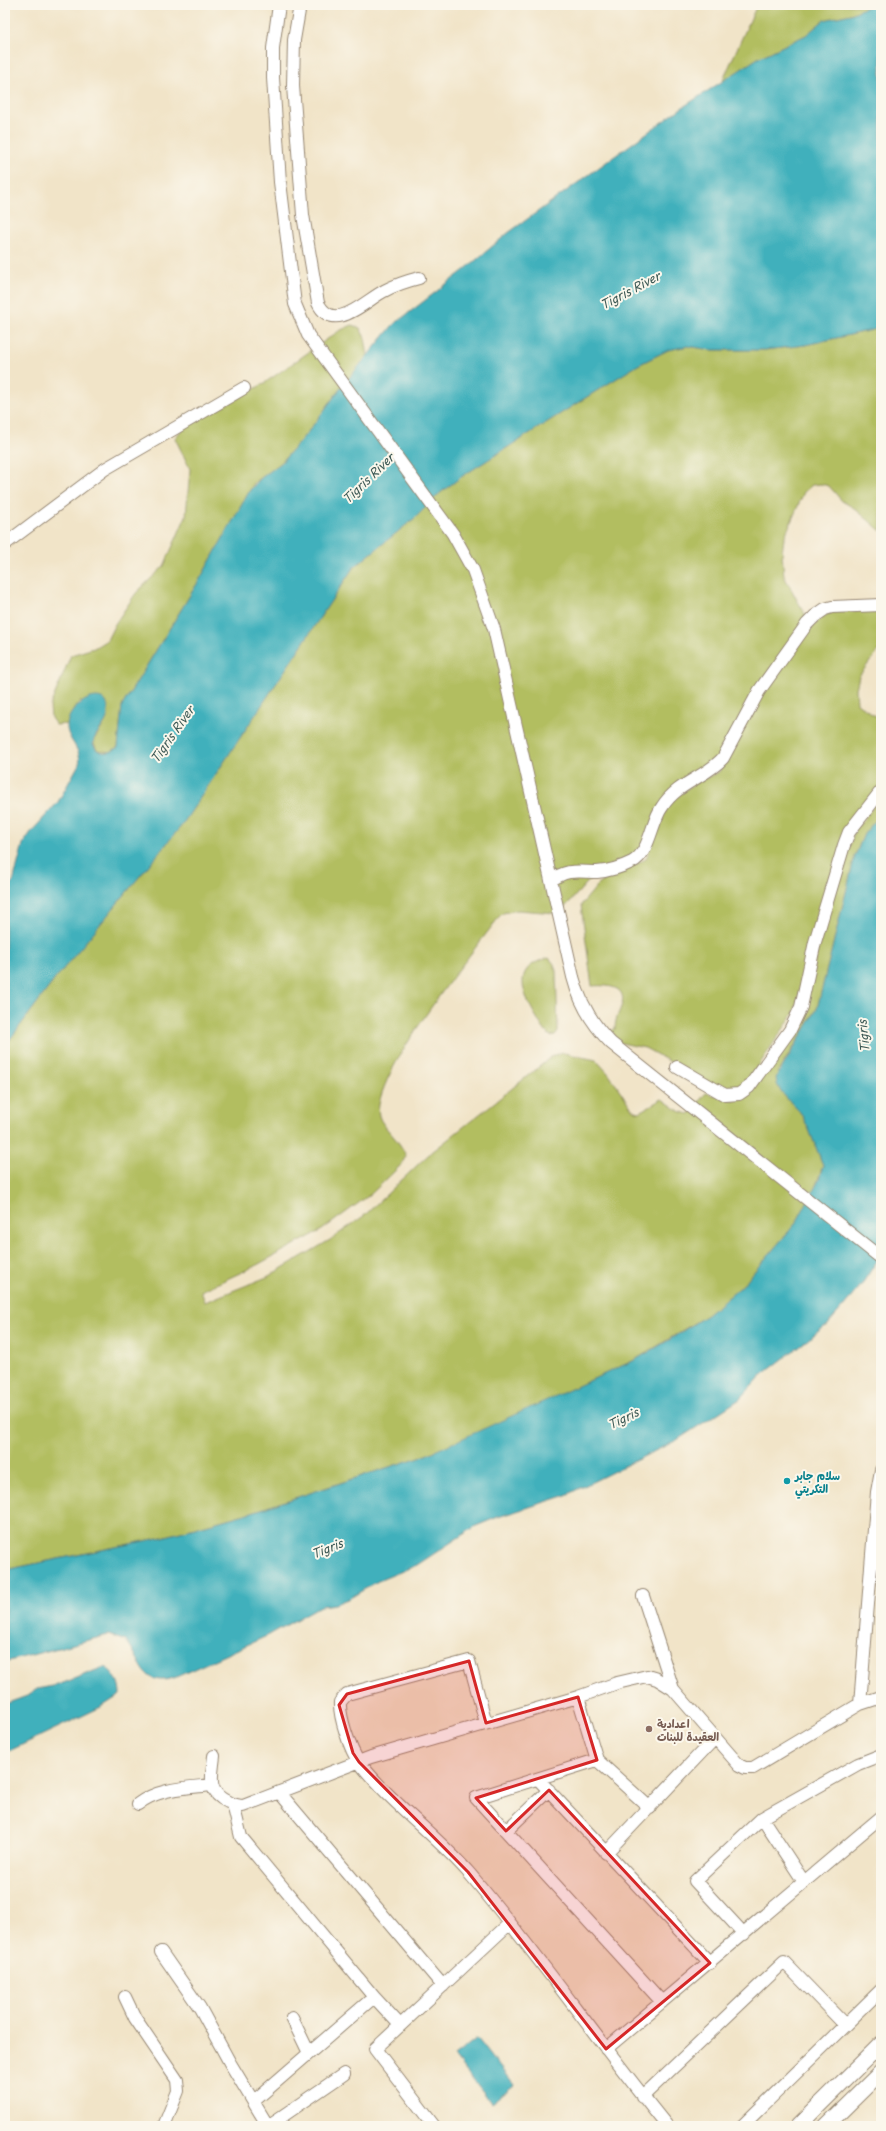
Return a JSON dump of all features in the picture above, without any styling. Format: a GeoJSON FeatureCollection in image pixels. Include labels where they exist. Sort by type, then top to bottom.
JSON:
{"type":"FeatureCollection","features":[{"type":"Feature","properties":{"kind":"main road"},"geometry":{"type":"LineString","coordinates":[[798,2126],[881,2044]]}},
{"type":"Feature","properties":{"kind":"main road"},"geometry":{"type":"LineString","coordinates":[[826,2126],[881,2072]]}},
{"type":"Feature","properties":{"kind":"main road"},"geometry":{"type":"LineString","coordinates":[[824,2099],[838,2113]]}},
{"type":"Feature","properties":{"kind":"street"},"geometry":{"type":"LineString","coordinates":[[279,5],[273,48],[273,63],[280,182],[295,304],[302,325],[314,345],[441,517],[470,564],[488,609],[577,992],[591,1020],[611,1044],[881,1258]]}},
{"type":"Feature","properties":{"kind":"street"},"geometry":{"type":"LineString","coordinates":[[300,5],[294,40],[293,86],[303,215],[318,303],[327,314],[340,316],[355,310],[391,287],[419,278]]}},
{"type":"Feature","properties":{"kind":"street"},"geometry":{"type":"LineString","coordinates":[[5,544],[105,469],[244,388]]}},
{"type":"Feature","properties":{"kind":"street"},"geometry":{"type":"LineString","coordinates":[[551,881],[566,872],[607,870],[629,864],[638,858],[644,850],[660,810],[666,801],[681,786],[717,765],[723,758],[759,691],[807,624],[820,612],[832,607],[881,605]]}},
{"type":"Feature","properties":{"kind":"street"},"geometry":{"type":"LineString","coordinates":[[677,1067],[725,1095],[739,1094],[749,1087],[790,1030],[802,1007],[815,942],[844,845],[849,832],[881,791]]}},
{"type":"Feature","properties":{"kind":"street"},"geometry":{"type":"LineString","coordinates":[[860,1704],[881,1470]]}},
{"type":"Feature","properties":{"kind":"street"},"geometry":{"type":"LineString","coordinates":[[643,1596],[672,1689]]}},
{"type":"Feature","properties":{"kind":"street"},"geometry":{"type":"LineString","coordinates":[[486,1723],[469,1661],[347,1694],[339,1705],[353,1753],[359,1762],[394,1800],[468,1872],[510,1922],[642,2097],[666,2126]]}},
{"type":"Feature","properties":{"kind":"street"},"geometry":{"type":"LineString","coordinates":[[214,1756],[212,1785],[218,1797],[233,1804],[243,1806],[359,1762],[486,1723],[578,1697],[617,1683],[647,1676],[657,1679],[672,1689],[739,1765],[745,1768],[753,1768],[860,1704],[881,1697]]}},
{"type":"Feature","properties":{"kind":"street"},"geometry":{"type":"LineString","coordinates":[[578,1697],[597,1760],[650,1808]]}},
{"type":"Feature","properties":{"kind":"street"},"geometry":{"type":"LineString","coordinates":[[606,1853],[650,1808],[714,1738]]}},
{"type":"Feature","properties":{"kind":"street"},"geometry":{"type":"LineString","coordinates":[[744,1934],[695,1881],[762,1818],[858,1764],[881,1755]]}},
{"type":"Feature","properties":{"kind":"street"},"geometry":{"type":"LineString","coordinates":[[597,1760],[476,1798],[662,2002]]}},
{"type":"Feature","properties":{"kind":"street"},"geometry":{"type":"LineString","coordinates":[[538,1779],[710,1963]]}},
{"type":"Feature","properties":{"kind":"street"},"geometry":{"type":"LineString","coordinates":[[138,1804],[148,1796],[167,1791],[212,1785]]}},
{"type":"Feature","properties":{"kind":"street"},"geometry":{"type":"LineString","coordinates":[[506,1831],[549,1790]]}},
{"type":"Feature","properties":{"kind":"street"},"geometry":{"type":"LineString","coordinates":[[279,1792],[443,1986]]}},
{"type":"Feature","properties":{"kind":"street"},"geometry":{"type":"LineString","coordinates":[[233,1804],[241,1837],[374,1997],[400,2025]]}},
{"type":"Feature","properties":{"kind":"street"},"geometry":{"type":"LineString","coordinates":[[606,2049],[710,1963],[881,1817]]}},
{"type":"Feature","properties":{"kind":"street"},"geometry":{"type":"LineString","coordinates":[[762,1818],[804,1882]]}},
{"type":"Feature","properties":{"kind":"street"},"geometry":{"type":"LineString","coordinates":[[434,2126],[375,2049],[510,1922]]}},
{"type":"Feature","properties":{"kind":"street"},"geometry":{"type":"LineString","coordinates":[[162,1952],[200,2008],[230,2063],[268,2126],[344,2074]]}},
{"type":"Feature","properties":{"kind":"street"},"geometry":{"type":"LineString","coordinates":[[642,2097],[784,1962],[845,2026]]}},
{"type":"Feature","properties":{"kind":"street"},"geometry":{"type":"LineString","coordinates":[[742,2126],[881,1990]]}},
{"type":"Feature","properties":{"kind":"street"},"geometry":{"type":"LineString","coordinates":[[254,2101],[374,1997]]}},
{"type":"Feature","properties":{"kind":"street"},"geometry":{"type":"LineString","coordinates":[[125,1998],[135,2018],[177,2080],[178,2091],[164,2126]]}},
{"type":"Feature","properties":{"kind":"street"},"geometry":{"type":"LineString","coordinates":[[292,2018],[309,2053]]}},
{"type":"Feature","properties":{"kind":"highlighted area"},"geometry":{"type":"Polygon","coordinates":[[[469,1661],[486,1723],[578,1697],[597,1760],[476,1798],[506,1831],[549,1790],[710,1963],[606,2049],[468,1872],[359,1762],[353,1753],[339,1705],[347,1694],[469,1661]]]}},
{"type":"Feature","properties":{"kind":"green space"},"geometry":{"type":"Polygon","coordinates":[[[757,5],[871,5],[851,14],[824,20],[806,35],[758,58],[722,82],[757,5]]]}},
{"type":"Feature","properties":{"kind":"green space"},"geometry":{"type":"Polygon","coordinates":[[[352,325],[360,328],[365,338],[368,356],[340,389],[308,432],[281,463],[254,483],[200,579],[122,706],[118,747],[110,752],[97,750],[93,741],[103,726],[81,701],[75,707],[67,724],[56,725],[51,718],[50,706],[71,655],[94,648],[107,640],[115,624],[136,593],[164,566],[186,516],[190,469],[175,438],[182,429],[263,384],[339,331],[352,325]]]}},
{"type":"Feature","properties":{"kind":"green space"},"geometry":{"type":"Polygon","coordinates":[[[881,328],[881,531],[854,508],[842,501],[829,486],[821,484],[812,485],[804,492],[784,538],[782,554],[784,576],[807,618],[719,757],[678,783],[637,855],[594,875],[567,905],[555,913],[518,910],[503,913],[499,917],[426,1015],[390,1073],[381,1098],[379,1116],[384,1125],[404,1150],[406,1156],[401,1165],[371,1194],[322,1230],[255,1266],[201,1291],[205,1302],[267,1277],[330,1240],[365,1215],[427,1156],[554,1055],[564,1053],[596,1060],[608,1073],[633,1110],[639,1112],[662,1099],[679,1111],[689,1114],[706,1093],[734,1100],[748,1096],[799,1021],[829,908],[855,830],[881,797],[881,814],[864,834],[855,856],[817,1009],[778,1072],[781,1092],[800,1112],[808,1127],[823,1165],[814,1191],[796,1223],[741,1287],[707,1315],[635,1360],[455,1443],[426,1455],[249,1513],[159,1538],[5,1570],[5,1046],[55,979],[182,825],[353,568],[416,517],[440,493],[461,477],[582,400],[638,365],[668,350],[688,346],[711,350],[765,350],[805,345],[881,328]]]}},
{"type":"Feature","properties":{"kind":"green space"},"geometry":{"type":"Polygon","coordinates":[[[881,609],[881,647],[859,676],[856,689],[857,703],[881,720],[881,785],[848,827],[794,1013],[742,1090],[720,1089],[645,1048],[612,1041],[611,1031],[615,1029],[616,1020],[623,1000],[622,994],[619,990],[609,986],[592,986],[581,905],[597,886],[606,879],[646,859],[660,819],[675,798],[695,783],[719,772],[758,698],[811,627],[835,610],[881,609]]]}},
{"type":"Feature","properties":{"kind":"green space"},"geometry":{"type":"Polygon","coordinates":[[[549,958],[554,964],[556,971],[558,1031],[555,1035],[550,1036],[541,1025],[529,1004],[523,987],[525,972],[530,966],[549,958]]]}},
{"type":"Feature","properties":{"kind":"water","name":"Tigris River"},"geometry":{"type":"Polygon","coordinates":[[[871,5],[881,5],[881,328],[805,345],[765,350],[711,350],[688,346],[668,350],[638,365],[582,400],[461,477],[440,493],[416,517],[353,568],[182,825],[55,979],[5,1046],[5,887],[13,882],[23,844],[31,832],[58,802],[79,764],[79,754],[67,730],[69,717],[74,709],[81,703],[96,697],[102,698],[106,703],[108,716],[93,744],[97,750],[103,752],[113,751],[118,747],[122,706],[200,579],[250,490],[261,478],[281,463],[308,432],[340,389],[393,325],[463,271],[508,233],[680,109],[758,58],[806,35],[824,20],[851,14],[871,5]]]}},
{"type":"Feature","properties":{"kind":"water","name":"Tigris"},"geometry":{"type":"Polygon","coordinates":[[[881,814],[881,1255],[860,1287],[828,1324],[761,1376],[740,1399],[677,1440],[564,1496],[498,1517],[476,1526],[417,1565],[378,1581],[350,1598],[335,1604],[320,1606],[269,1635],[174,1678],[164,1680],[156,1679],[150,1676],[141,1666],[128,1643],[124,1640],[108,1635],[5,1662],[5,1570],[159,1538],[249,1513],[426,1455],[635,1360],[707,1315],[741,1287],[796,1223],[819,1180],[823,1165],[808,1127],[800,1112],[781,1092],[776,1078],[817,1009],[855,856],[864,834],[881,814]]]}},
{"type":"Feature","properties":{"kind":"water"},"geometry":{"type":"Polygon","coordinates":[[[104,1667],[114,1675],[119,1687],[120,1695],[103,1706],[5,1753],[5,1704],[27,1696],[37,1689],[58,1685],[104,1667]]]}},
{"type":"Feature","properties":{"kind":"water"},"geometry":{"type":"Polygon","coordinates":[[[477,2038],[514,2085],[491,2103],[454,2056],[477,2038]]]}},
{"type":"Feature","properties":{"kind":"place","name":"سلام جابر التكريتي"},"geometry":{"type":"Point","coordinates":[787,1481]}},
{"type":"Feature","properties":{"kind":"place","name":"اعدادية العقيدة للبنات"},"geometry":{"type":"Point","coordinates":[649,1729]}}]}
